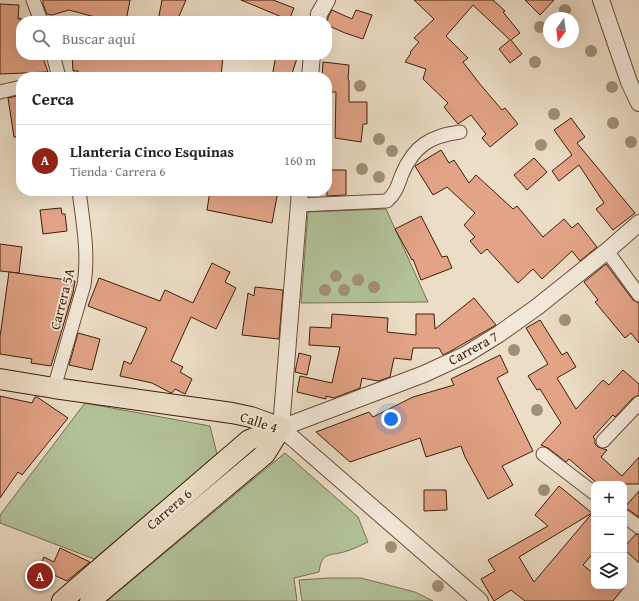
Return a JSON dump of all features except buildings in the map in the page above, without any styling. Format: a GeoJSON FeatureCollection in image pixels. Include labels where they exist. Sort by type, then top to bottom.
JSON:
{"type":"FeatureCollection","features":[{"type":"Feature","properties":{"kind":"main road","name":"Calle 4"},"geometry":{"type":"LineString","coordinates":[[0,378],[54,388],[232,413],[251,417],[282,428]]}},
{"type":"Feature","properties":{"kind":"main road","name":"Carrera 6"},"geometry":{"type":"LineString","coordinates":[[62,601],[249,440],[282,428]]}},
{"type":"Feature","properties":{"kind":"main road","name":"Carrera 6"},"geometry":{"type":"LineString","coordinates":[[90,601],[264,454],[282,428]]}},
{"type":"Feature","properties":{"kind":"street"},"geometry":{"type":"LineString","coordinates":[[34,0],[39,16]]}},
{"type":"Feature","properties":{"kind":"street"},"geometry":{"type":"LineString","coordinates":[[319,16],[327,0]]}},
{"type":"Feature","properties":{"kind":"street"},"geometry":{"type":"LineString","coordinates":[[601,0],[629,82],[639,103]]}},
{"type":"Feature","properties":{"kind":"street"},"geometry":{"type":"LineString","coordinates":[[54,60],[57,72]]}},
{"type":"Feature","properties":{"kind":"street"},"geometry":{"type":"LineString","coordinates":[[310,72],[312,60]]}},
{"type":"Feature","properties":{"kind":"street"},"geometry":{"type":"LineString","coordinates":[[0,92],[16,88]]}},
{"type":"Feature","properties":{"kind":"street"},"geometry":{"type":"LineString","coordinates":[[282,428],[300,198],[387,201],[394,195],[405,168],[414,152],[431,140],[446,134],[460,132]]}},
{"type":"Feature","properties":{"kind":"street","name":"Carrera 5A"},"geometry":{"type":"LineString","coordinates":[[54,388],[84,285],[86,271],[87,254],[80,196]]}},
{"type":"Feature","properties":{"kind":"street","name":"Carrera 7"},"geometry":{"type":"LineString","coordinates":[[282,428],[424,374],[465,355],[499,334],[537,307],[607,251],[639,223]]}},
{"type":"Feature","properties":{"kind":"street"},"geometry":{"type":"LineString","coordinates":[[607,251],[639,295]]}},
{"type":"Feature","properties":{"kind":"street"},"geometry":{"type":"LineString","coordinates":[[603,441],[639,403]]}},
{"type":"Feature","properties":{"kind":"street","name":"Calle 4"},"geometry":{"type":"LineString","coordinates":[[282,428],[480,601]]}},
{"type":"Feature","properties":{"kind":"street"},"geometry":{"type":"LineString","coordinates":[[544,454],[591,490]]}},
{"type":"Feature","properties":{"kind":"street"},"geometry":{"type":"LineString","coordinates":[[625,517],[639,527]]}},
{"type":"Feature","properties":{"kind":"green space"},"geometry":{"type":"Polygon","coordinates":[[[386,209],[428,302],[301,303],[308,212],[386,209]]]}},
{"type":"Feature","properties":{"kind":"green space"},"geometry":{"type":"Polygon","coordinates":[[[85,403],[210,426],[217,454],[94,559],[0,523],[0,515],[85,403]]]}},
{"type":"Feature","properties":{"kind":"green space"},"geometry":{"type":"Polygon","coordinates":[[[285,453],[358,517],[368,542],[350,550],[325,557],[320,565],[319,572],[294,578],[297,601],[107,601],[285,453]]]}},
{"type":"Feature","properties":{"kind":"green space"},"geometry":{"type":"Polygon","coordinates":[[[361,578],[415,592],[433,601],[302,601],[299,580],[361,578]]]}},
{"type":"Feature","properties":{"kind":"place","name":"Llanteria Cinco Esquinas"},"geometry":{"type":"Point","coordinates":[40,576]}}]}
